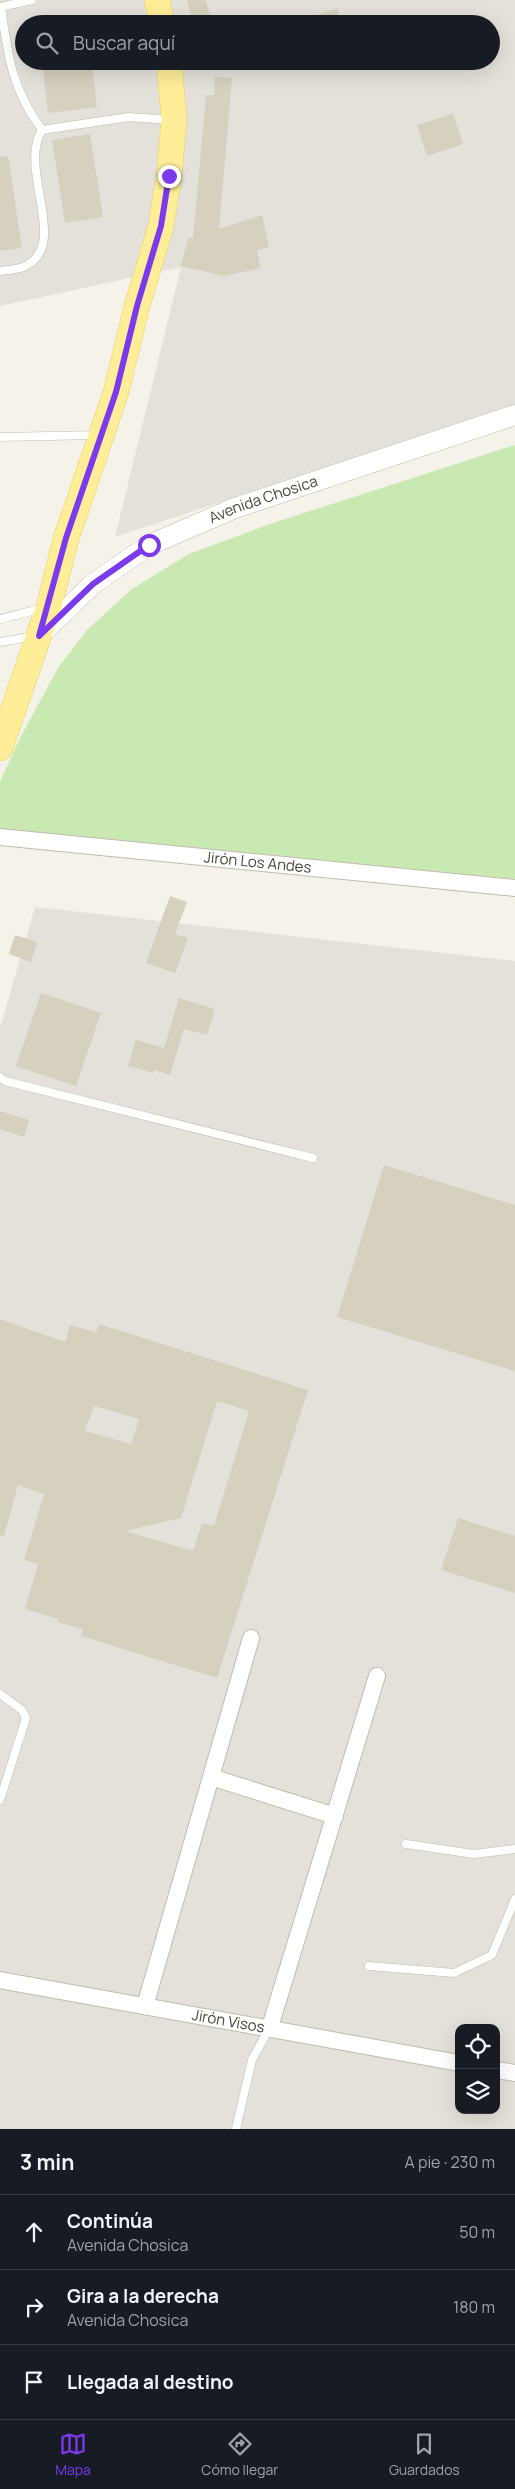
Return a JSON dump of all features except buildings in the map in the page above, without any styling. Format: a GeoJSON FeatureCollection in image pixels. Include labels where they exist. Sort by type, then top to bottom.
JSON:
{"type":"FeatureCollection","features":[{"type":"Feature","properties":{"kind":"main road"},"geometry":{"type":"LineString","coordinates":[[157,0],[160,15]]}},
{"type":"Feature","properties":{"kind":"main road","name":"Avenida Chosica"},"geometry":{"type":"LineString","coordinates":[[0,748],[49,606],[66,538],[116,392],[137,306],[161,226],[169,176],[174,120],[171,70]]}},
{"type":"Feature","properties":{"kind":"street","name":"Avenida Chosica"},"geometry":{"type":"LineString","coordinates":[[39,636],[93,584],[149,545],[236,508],[515,415]]}},
{"type":"Feature","properties":{"kind":"street","name":"Jirón Los Andes"},"geometry":{"type":"LineString","coordinates":[[0,837],[515,888]]}},
{"type":"Feature","properties":{"kind":"street"},"geometry":{"type":"LineString","coordinates":[[145,2006],[251,1638]]}},
{"type":"Feature","properties":{"kind":"street"},"geometry":{"type":"LineString","coordinates":[[270,2027],[378,1676]]}},
{"type":"Feature","properties":{"kind":"street"},"geometry":{"type":"LineString","coordinates":[[211,1777],[335,1816]]}},
{"type":"Feature","properties":{"kind":"street","name":"Jirón Visos"},"geometry":{"type":"LineString","coordinates":[[0,1980],[270,2027],[455,2062]]}},
{"type":"Feature","properties":{"kind":"street"},"geometry":{"type":"LineString","coordinates":[[500,2071],[515,2073]]}},
{"type":"Feature","properties":{"kind":"lane"},"geometry":{"type":"LineString","coordinates":[[32,0],[0,7],[14,77],[26,107],[42,130]]}},
{"type":"Feature","properties":{"kind":"lane"},"geometry":{"type":"LineString","coordinates":[[0,271],[27,265],[38,254],[46,235],[34,157],[37,138],[42,130],[128,117],[174,120]]}},
{"type":"Feature","properties":{"kind":"lane"},"geometry":{"type":"LineString","coordinates":[[0,437],[102,435]]}},
{"type":"Feature","properties":{"kind":"lane"},"geometry":{"type":"LineString","coordinates":[[0,619],[49,606]]}},
{"type":"Feature","properties":{"kind":"lane"},"geometry":{"type":"LineString","coordinates":[[0,642],[39,636]]}},
{"type":"Feature","properties":{"kind":"lane"},"geometry":{"type":"LineString","coordinates":[[0,1077],[5,1081],[314,1158]]}},
{"type":"Feature","properties":{"kind":"lane"},"geometry":{"type":"LineString","coordinates":[[0,1694],[22,1710],[26,1718],[0,1800]]}},
{"type":"Feature","properties":{"kind":"lane"},"geometry":{"type":"LineString","coordinates":[[406,1844],[474,1854],[515,1849]]}},
{"type":"Feature","properties":{"kind":"lane"},"geometry":{"type":"LineString","coordinates":[[369,1966],[454,1973],[492,1955],[515,1899]]}},
{"type":"Feature","properties":{"kind":"lane"},"geometry":{"type":"LineString","coordinates":[[236,2129],[252,2060],[270,2027]]}},
{"type":"Feature","properties":{"kind":"shaded area"},"geometry":{"type":"Polygon","coordinates":[[[0,0],[515,0],[515,405],[115,537],[181,267],[0,306],[0,0]]]}},
{"type":"Feature","properties":{"kind":"shaded area"},"geometry":{"type":"Polygon","coordinates":[[[35,907],[515,961],[515,2129],[0,2129],[0,1028],[35,907]]]}},
{"type":"Feature","properties":{"kind":"green space"},"geometry":{"type":"Polygon","coordinates":[[[515,445],[515,879],[11,833],[0,829],[0,782],[20,738],[58,668],[87,630],[132,589],[189,554],[270,524],[515,445]]]}},
{"type":"Feature","properties":{"kind":"route"},"geometry":{"type":"LineString","coordinates":[[149,545],[93,584],[39,636],[49,606],[66,538],[116,392],[137,306],[161,226],[169,176]]}}]}
